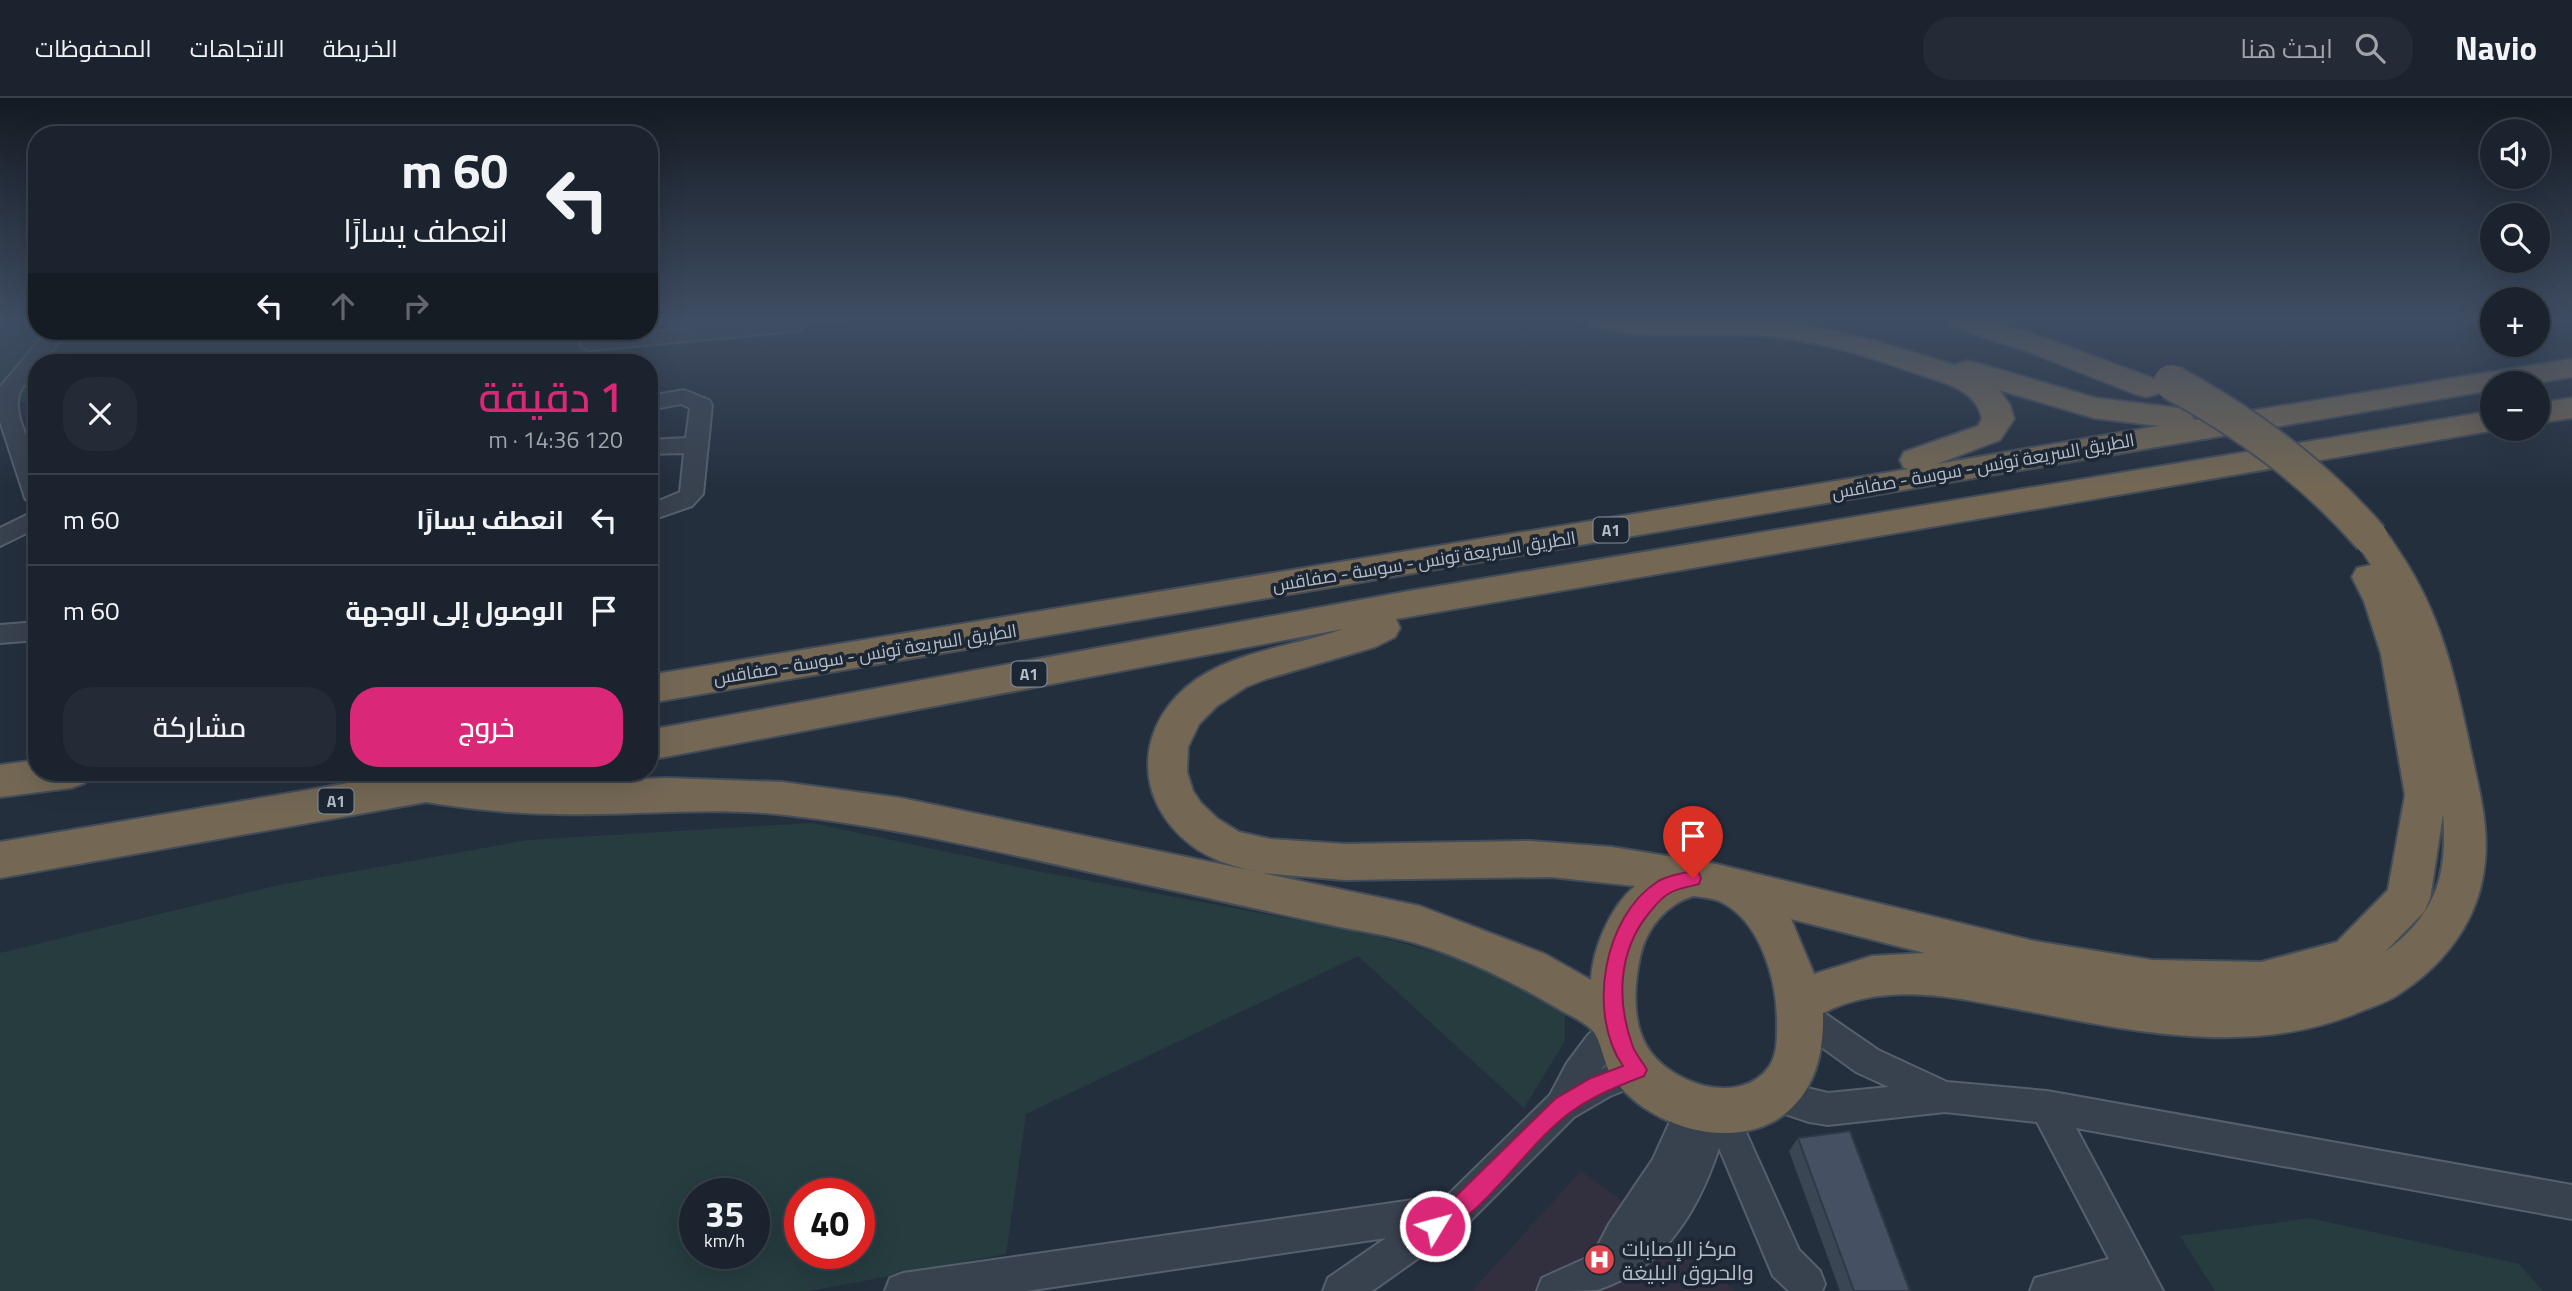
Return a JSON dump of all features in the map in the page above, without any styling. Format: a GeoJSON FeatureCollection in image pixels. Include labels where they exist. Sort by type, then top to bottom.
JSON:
{"type":"FeatureCollection","features":[{"type":"Feature","properties":{"kind":"highway"},"geometry":{"type":"LineString","coordinates":[[1880,485],[1909,464],[1989,433],[1998,419],[1993,402],[1986,393],[1963,379],[1952,376]]}},
{"type":"Feature","properties":{"kind":"highway"},"geometry":{"type":"LineString","coordinates":[[1987,376],[2094,408],[2165,417],[2262,418]]}},
{"type":"Feature","properties":{"kind":"highway"},"geometry":{"type":"LineString","coordinates":[[2131,376],[2159,385]]}},
{"type":"Feature","properties":{"kind":"highway"},"geometry":{"type":"LineString","coordinates":[[1799,1008],[1843,982],[1868,976],[1922,973],[2150,1012],[2246,1017],[2286,1013],[2333,1001],[2385,979],[2429,943],[2456,901],[2463,878],[2466,829],[2423,631],[2400,581],[2358,539],[2249,447],[2142,376]]}},
{"type":"Feature","properties":{"kind":"highway","name":"الطريق السريعة تونس - سوسة - صفاقس"},"geometry":{"type":"LineString","coordinates":[[658,688],[2524,376]]}},
{"type":"Feature","properties":{"kind":"highway"},"geometry":{"type":"LineString","coordinates":[[2550,411],[2572,408]]}},
{"type":"Feature","properties":{"kind":"highway","name":"A1"},"geometry":{"type":"LineString","coordinates":[[658,743],[1409,604],[2480,423]]}},
{"type":"Feature","properties":{"kind":"highway"},"geometry":{"type":"LineString","coordinates":[[1409,604],[1394,620],[1374,632],[1248,671],[1228,679],[1196,702],[1174,732],[1168,748],[1166,766],[1177,802],[1189,818],[1204,832],[1224,844],[1269,857],[1399,863],[1563,860],[1645,869],[1707,879],[1737,889],[1810,902],[2024,959],[2178,983],[2217,985],[2280,980],[2356,955],[2376,942],[2395,919],[2410,895],[2420,869],[2427,820],[2425,795],[2395,635],[2358,539]]}},
{"type":"Feature","properties":{"kind":"highway"},"geometry":{"type":"LineString","coordinates":[[0,781],[28,777]]}},
{"type":"Feature","properties":{"kind":"highway","name":"A1"},"geometry":{"type":"LineString","coordinates":[[0,860],[452,781]]}},
{"type":"Feature","properties":{"kind":"highway"},"geometry":{"type":"LineString","coordinates":[[425,786],[468,792],[559,798],[666,794],[770,797],[901,815],[1420,925],[1529,968],[1616,1024]]}},
{"type":"Feature","properties":{"kind":"highway"},"geometry":{"type":"LineString","coordinates":[[1693,878],[1665,886],[1641,908],[1629,924],[1615,962],[1612,984],[1616,1024],[1625,1052],[1637,1070],[1653,1086],[1672,1098],[1728,1106],[1787,1082],[1795,1065],[1799,1045],[1799,1008],[1787,960],[1769,921],[1756,904],[1737,889]]}},
{"type":"Feature","properties":{"kind":"street"},"geometry":{"type":"LineString","coordinates":[[5,388],[8,412],[28,471]]}},
{"type":"Feature","properties":{"kind":"street"},"geometry":{"type":"LineString","coordinates":[[658,401],[684,397],[701,405],[691,494],[684,501],[658,510]]}},
{"type":"Feature","properties":{"kind":"street"},"geometry":{"type":"LineString","coordinates":[[658,447],[696,445]]}},
{"type":"Feature","properties":{"kind":"street"},"geometry":{"type":"LineString","coordinates":[[0,521],[28,518]]}},
{"type":"Feature","properties":{"kind":"street"},"geometry":{"type":"LineString","coordinates":[[0,538],[28,522]]}},
{"type":"Feature","properties":{"kind":"street"},"geometry":{"type":"LineString","coordinates":[[0,634],[28,628]]}},
{"type":"Feature","properties":{"kind":"street"},"geometry":{"type":"LineString","coordinates":[[1799,1008],[1867,1061],[1945,1097]]}},
{"type":"Feature","properties":{"kind":"street"},"geometry":{"type":"LineString","coordinates":[[1562,1106],[1581,1067],[1616,1024]]}},
{"type":"Feature","properties":{"kind":"street"},"geometry":{"type":"LineString","coordinates":[[1341,1291],[1456,1211],[1562,1106],[1598,1085],[1637,1070]]}},
{"type":"Feature","properties":{"kind":"street"},"geometry":{"type":"LineString","coordinates":[[1728,1106],[1809,1106],[1828,1109],[1945,1097],[2047,1107],[2572,1202]]}},
{"type":"Feature","properties":{"kind":"street"},"geometry":{"type":"LineString","coordinates":[[1555,1291],[1637,1252],[1660,1228],[1728,1106]]}},
{"type":"Feature","properties":{"kind":"street"},"geometry":{"type":"LineString","coordinates":[[1728,1106],[1786,1263],[1808,1288]]}},
{"type":"Feature","properties":{"kind":"street"},"geometry":{"type":"LineString","coordinates":[[2047,1107],[2139,1281],[2066,1289]]}},
{"type":"Feature","properties":{"kind":"street"},"geometry":{"type":"LineString","coordinates":[[903,1291],[990,1285],[1456,1211]]}},
{"type":"Feature","properties":{"kind":"shaded area","name":"مركز الإصابات والحروق البليغة"},"geometry":{"type":"Polygon","coordinates":[[[1581,1171],[1660,1228],[1735,1291],[1472,1291],[1581,1171]]]}},
{"type":"Feature","properties":{"kind":"green space"},"geometry":{"type":"Polygon","coordinates":[[[0,376],[28,376],[28,401],[0,403],[0,376]]]}},
{"type":"Feature","properties":{"kind":"green space"},"geometry":{"type":"Polygon","coordinates":[[[812,823],[1042,872],[1361,932],[1520,975],[1548,993],[1565,1015],[1565,1041],[1524,1108],[1358,956],[1026,1114],[1006,1254],[810,1291],[0,1291],[0,953],[279,885],[528,840],[812,823]]]}},
{"type":"Feature","properties":{"kind":"green space"},"geometry":{"type":"Polygon","coordinates":[[[2309,1218],[2519,1264],[2543,1291],[2215,1291],[2180,1236],[2309,1218]]]}},
{"type":"Feature","properties":{"kind":"building"},"geometry":{"type":"Polygon","coordinates":[[[1850,1131],[1910,1291],[1854,1291],[1798,1138],[1850,1131]]]}},
{"type":"Feature","properties":{"kind":"place","name":"مركز الإصابات والحروق البليغة"},"geometry":{"type":"Point","coordinates":[1599,1260]}},
{"type":"Feature","properties":{"kind":"route"},"geometry":{"type":"LineString","coordinates":[[1435,1226],[1456,1211],[1562,1106],[1579,1094],[1637,1070],[1625,1052],[1617,1029],[1612,984],[1615,962],[1629,924],[1641,908],[1665,886],[1693,878]]}}]}
